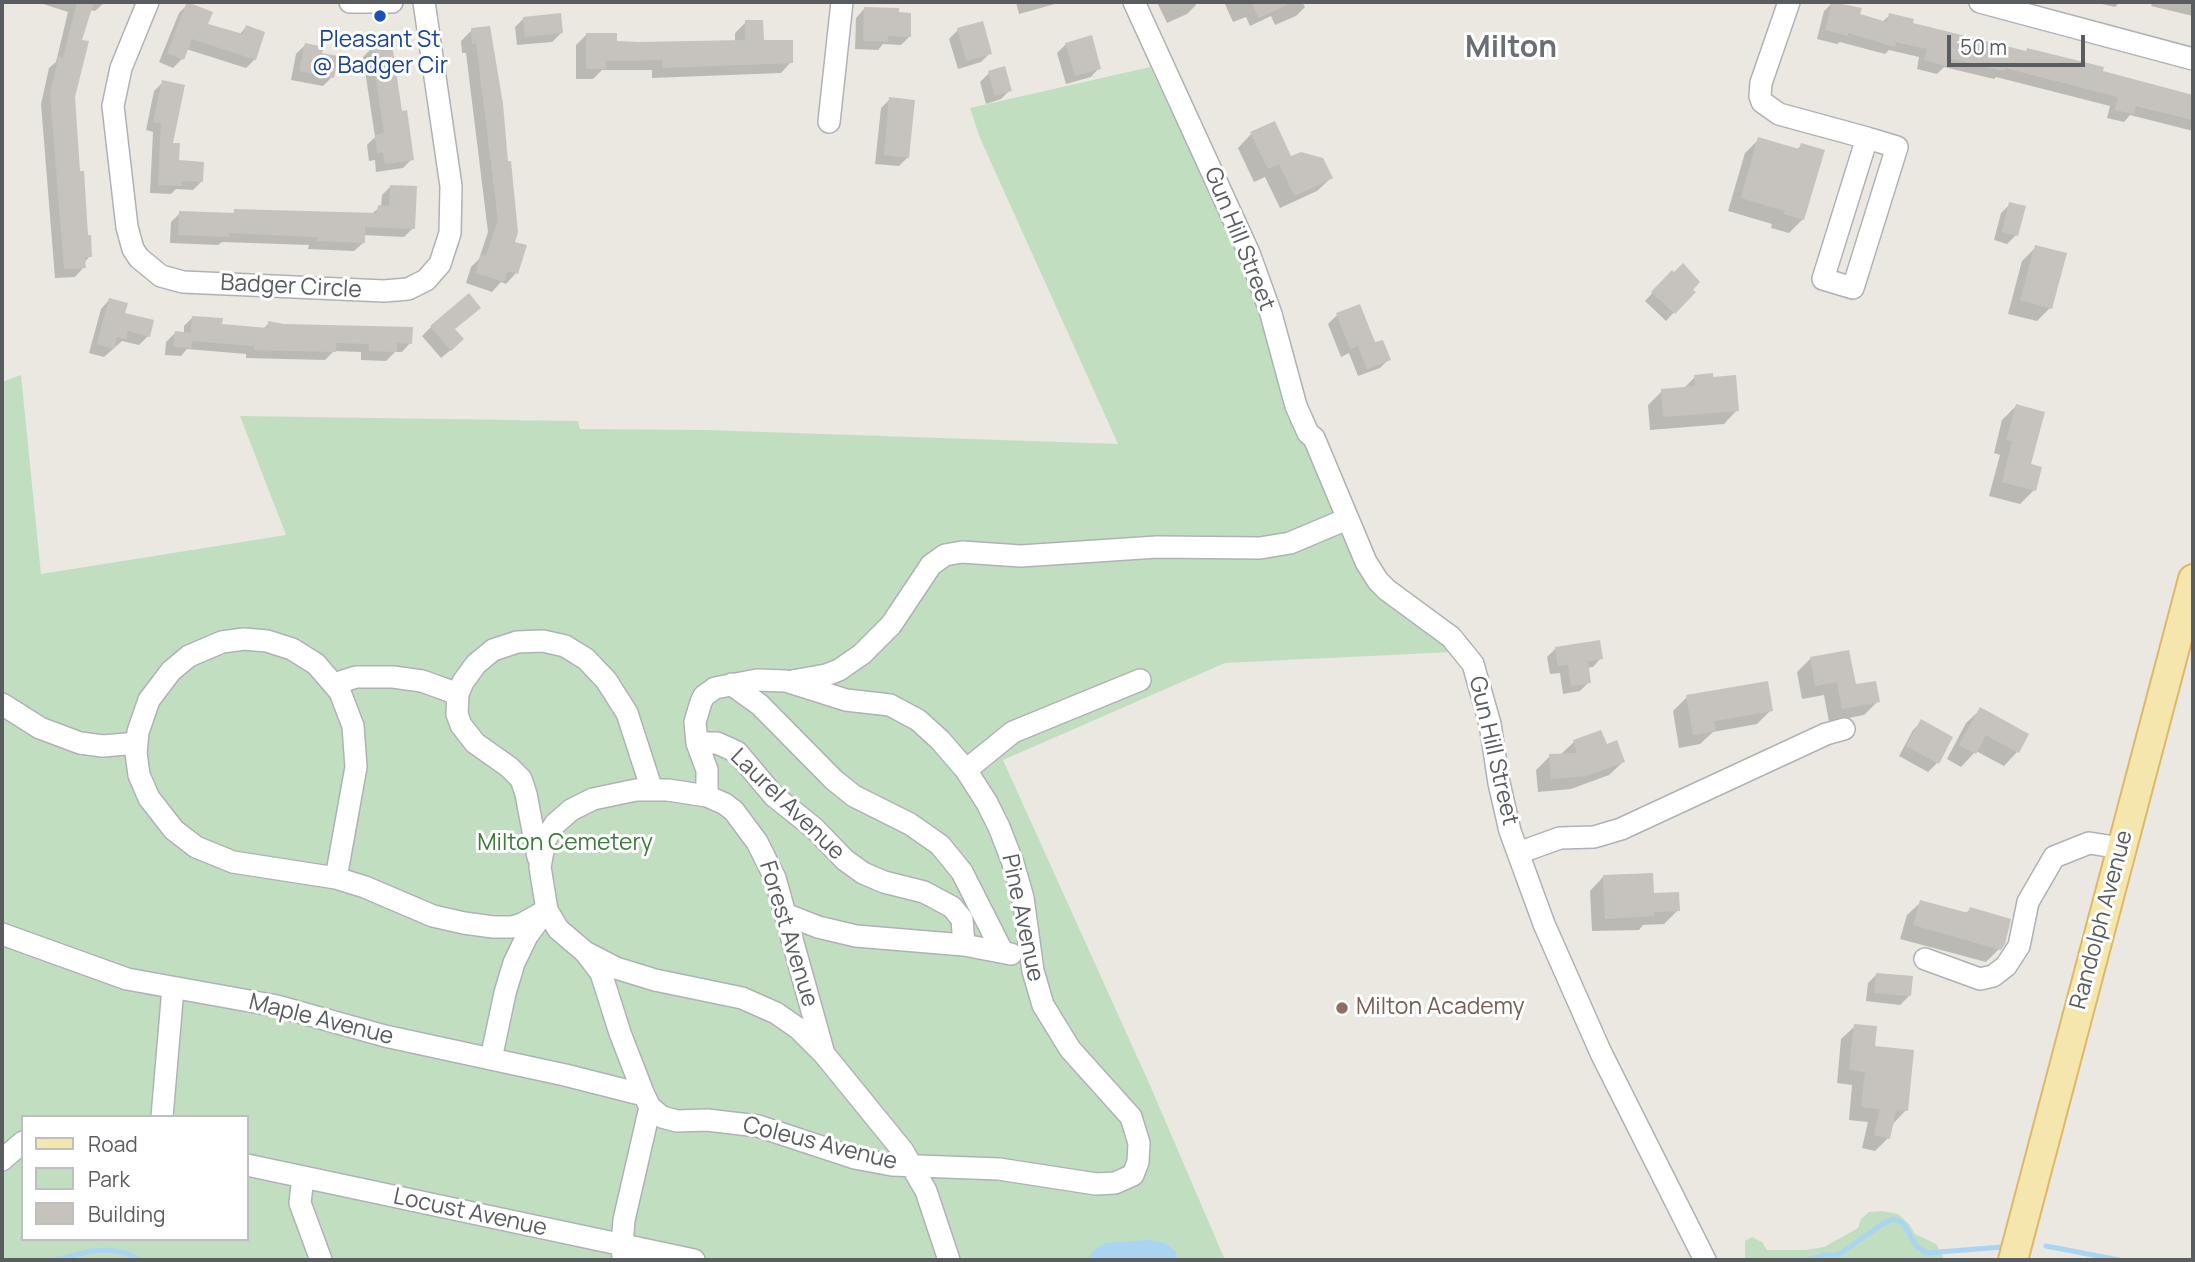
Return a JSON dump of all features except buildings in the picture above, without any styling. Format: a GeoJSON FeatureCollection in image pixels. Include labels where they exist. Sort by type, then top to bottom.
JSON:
{"type":"FeatureCollection","features":[{"type":"Feature","properties":{"kind":"main road","name":"Randolph Avenue"},"geometry":{"type":"LineString","coordinates":[[2013,1260],[2193,579]]}},
{"type":"Feature","properties":{"kind":"street","name":"Badger Circle"},"geometry":{"type":"LineString","coordinates":[[148,2],[121,68],[113,106],[127,228],[133,249],[139,258],[161,276],[183,282],[384,291],[408,289],[426,280],[440,264],[450,233],[452,186],[424,2]]}},
{"type":"Feature","properties":{"kind":"street"},"geometry":{"type":"LineString","coordinates":[[350,2],[392,2]]}},
{"type":"Feature","properties":{"kind":"street"},"geometry":{"type":"LineString","coordinates":[[829,122],[842,2]]}},
{"type":"Feature","properties":{"kind":"street","name":"Gun Hill Street"},"geometry":{"type":"LineString","coordinates":[[1134,2],[1245,243],[1268,305],[1296,406],[1308,433],[1314,438],[1366,562],[1378,581],[1396,599],[1451,637],[1473,664],[1487,708],[1502,801],[1544,925],[1582,1012],[1705,1260]]}},
{"type":"Feature","properties":{"kind":"street"},"geometry":{"type":"LineString","coordinates":[[1789,2],[1761,83],[1760,96],[1765,107],[1779,114],[1867,138],[1897,147],[1853,288],[1822,279],[1867,138]]}},
{"type":"Feature","properties":{"kind":"street"},"geometry":{"type":"LineString","coordinates":[[1980,2],[2193,59]]}},
{"type":"Feature","properties":{"kind":"street"},"geometry":{"type":"LineString","coordinates":[[786,681],[826,675],[839,670],[862,654],[891,625],[930,565],[945,555],[962,552],[1021,556],[1138,548],[1259,548],[1290,543],[1348,519]]}},
{"type":"Feature","properties":{"kind":"street"},"geometry":{"type":"LineString","coordinates":[[335,878],[354,789],[356,752],[353,726],[340,692],[316,664],[292,649],[278,645],[244,639],[211,646],[180,663],[163,680],[144,711],[137,743],[139,775],[149,798],[174,830],[196,847],[233,862],[335,878],[365,887],[433,916],[479,926],[512,927],[547,910]]}},
{"type":"Feature","properties":{"kind":"street"},"geometry":{"type":"LineString","coordinates":[[623,1253],[624,1220],[647,1101],[620,1033],[601,973],[585,952],[558,929],[547,910],[521,779],[509,766],[484,750],[467,734],[457,714],[458,694],[463,682],[475,664],[493,650],[505,645],[542,641],[575,652],[596,667],[621,702],[632,723],[652,790]]}},
{"type":"Feature","properties":{"kind":"street"},"geometry":{"type":"LineString","coordinates":[[334,684],[356,677],[393,677],[422,681],[458,694]]}},
{"type":"Feature","properties":{"kind":"street","name":"Pine Avenue"},"geometry":{"type":"LineString","coordinates":[[707,796],[707,770],[697,743],[695,722],[704,696],[715,688],[731,684],[757,680],[786,681],[846,700],[899,708],[930,731],[966,770],[993,814],[1013,863],[1026,915],[1038,995],[1055,1027],[1075,1055],[1125,1108],[1135,1125],[1139,1143],[1138,1162],[1133,1175],[1115,1183],[1096,1184],[999,1169],[913,1167]]}},
{"type":"Feature","properties":{"kind":"street"},"geometry":{"type":"LineString","coordinates":[[966,770],[1013,732],[1140,680]]}},
{"type":"Feature","properties":{"kind":"street"},"geometry":{"type":"LineString","coordinates":[[731,684],[766,710],[834,780],[854,796],[910,824],[940,845],[962,872],[968,909],[964,945]]}},
{"type":"Feature","properties":{"kind":"street"},"geometry":{"type":"LineString","coordinates":[[2,704],[33,724],[66,739],[92,745],[137,743]]}},
{"type":"Feature","properties":{"kind":"street"},"geometry":{"type":"LineString","coordinates":[[1518,853],[1560,838],[1609,834],[1826,734],[1844,729]]}},
{"type":"Feature","properties":{"kind":"street","name":"Laurel Avenue"},"geometry":{"type":"LineString","coordinates":[[697,743],[717,743],[737,752],[774,796],[863,873],[968,909]]}},
{"type":"Feature","properties":{"kind":"street"},"geometry":{"type":"LineString","coordinates":[[540,867],[545,839],[562,816],[582,804],[606,795],[652,790],[707,796]]}},
{"type":"Feature","properties":{"kind":"street","name":"Forest Avenue"},"geometry":{"type":"LineString","coordinates":[[707,796],[733,811],[757,842],[775,878],[824,1054]]}},
{"type":"Feature","properties":{"kind":"street"},"geometry":{"type":"LineString","coordinates":[[1925,959],[1980,979],[1993,976],[2006,966],[2020,946],[2028,902],[2054,857],[2089,842],[2121,848]]}},
{"type":"Feature","properties":{"kind":"street"},"geometry":{"type":"LineString","coordinates":[[968,909],[1002,951]]}},
{"type":"Feature","properties":{"kind":"street"},"geometry":{"type":"LineString","coordinates":[[491,1059],[514,963],[527,936],[547,910]]}},
{"type":"Feature","properties":{"kind":"street"},"geometry":{"type":"LineString","coordinates":[[785,914],[818,927],[856,936],[964,945],[1031,958]]}},
{"type":"Feature","properties":{"kind":"street","name":"Maple Avenue"},"geometry":{"type":"LineString","coordinates":[[2,934],[107,973],[173,988],[277,1006],[385,1036],[565,1075],[647,1101]]}},
{"type":"Feature","properties":{"kind":"street"},"geometry":{"type":"LineString","coordinates":[[585,952],[616,968],[642,977],[729,994],[752,1002],[776,1013],[799,1029],[824,1054],[893,1138],[913,1167],[933,1211],[949,1260]]}},
{"type":"Feature","properties":{"kind":"street"},"geometry":{"type":"LineString","coordinates":[[162,1115],[173,988]]}},
{"type":"Feature","properties":{"kind":"street","name":"Coleus Avenue"},"geometry":{"type":"LineString","coordinates":[[647,1101],[655,1113],[669,1120],[716,1121],[758,1126],[855,1158],[913,1167]]}},
{"type":"Feature","properties":{"kind":"street"},"geometry":{"type":"LineString","coordinates":[[2,1160],[21,1144]]}},
{"type":"Feature","properties":{"kind":"street","name":"Locust Avenue"},"geometry":{"type":"LineString","coordinates":[[248,1165],[623,1253],[694,1260]]}},
{"type":"Feature","properties":{"kind":"street"},"geometry":{"type":"LineString","coordinates":[[303,1177],[300,1203],[321,1260]]}},
{"type":"Feature","properties":{"kind":"green space","name":"Milton Cemetery"},"geometry":{"type":"Polygon","coordinates":[[[1150,67],[1232,237],[1261,306],[1288,406],[1346,538],[1453,652],[1225,663],[1003,760],[1149,1083],[1225,1260],[2,1260],[2,382],[21,375],[41,574],[286,535],[240,416],[578,421],[580,429],[706,430],[1118,444],[980,138],[970,108],[1150,67]]]}},
{"type":"Feature","properties":{"kind":"green space"},"geometry":{"type":"Polygon","coordinates":[[[1869,1212],[1898,1214],[1915,1234],[1936,1244],[1945,1260],[1745,1260],[1745,1241],[1752,1237],[1762,1242],[1767,1250],[1824,1247],[1858,1228],[1861,1219],[1869,1212]]]}},
{"type":"Feature","properties":{"kind":"water"},"geometry":{"type":"Polygon","coordinates":[[[1148,1240],[1166,1243],[1176,1252],[1177,1260],[1086,1260],[1095,1249],[1106,1243],[1148,1240]]]}},
{"type":"Feature","properties":{"kind":"waterway"},"geometry":{"type":"LineString","coordinates":[[1807,1260],[1838,1255],[1894,1219],[1903,1223],[1917,1247],[1927,1253],[2002,1247]]}},
{"type":"Feature","properties":{"kind":"waterway"},"geometry":{"type":"LineString","coordinates":[[2046,1246],[2119,1260]]}},
{"type":"Feature","properties":{"kind":"waterway"},"geometry":{"type":"LineString","coordinates":[[54,1260],[109,1250],[126,1253],[141,1260]]}},
{"type":"Feature","properties":{"kind":"place","name":"Pleasant St @ Badger Cir"},"geometry":{"type":"Point","coordinates":[380,16]}},
{"type":"Feature","properties":{"kind":"place","name":"Milton Academy"},"geometry":{"type":"Point","coordinates":[1342,1008]}},
{"type":"Feature","properties":{"kind":"district","name":"Milton"},"geometry":{"type":"Point","coordinates":[1511,49]}}]}
